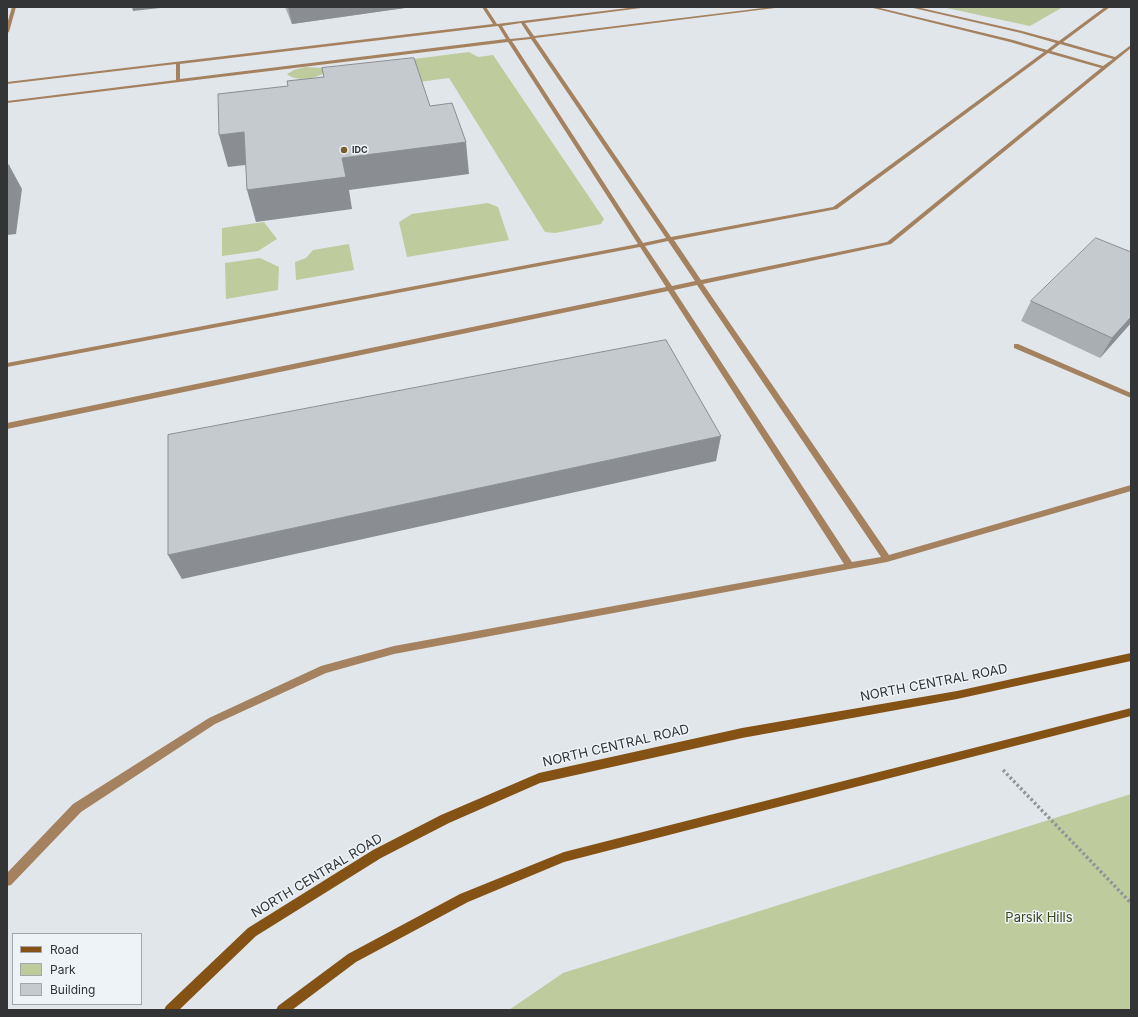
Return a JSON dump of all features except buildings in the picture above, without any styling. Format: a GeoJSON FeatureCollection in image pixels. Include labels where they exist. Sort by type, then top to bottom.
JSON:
{"type":"FeatureCollection","features":[{"type":"Feature","properties":{"kind":"main road","name":"NORTH CENTRAL ROAD"},"geometry":{"type":"LineString","coordinates":[[170,1010],[252,932],[377,854],[445,820],[539,778],[742,733],[957,695],[1131,657]]}},
{"type":"Feature","properties":{"kind":"main road"},"geometry":{"type":"LineString","coordinates":[[282,1010],[352,958],[464,898],[564,857],[984,751],[1131,712]]}},
{"type":"Feature","properties":{"kind":"lane"},"geometry":{"type":"LineString","coordinates":[[7,32],[14,7]]}},
{"type":"Feature","properties":{"kind":"lane"},"geometry":{"type":"LineString","coordinates":[[484,7],[509,40],[850,566]]}},
{"type":"Feature","properties":{"kind":"lane"},"geometry":{"type":"LineString","coordinates":[[7,83],[647,7]]}},
{"type":"Feature","properties":{"kind":"lane"},"geometry":{"type":"LineString","coordinates":[[7,102],[781,7]]}},
{"type":"Feature","properties":{"kind":"lane"},"geometry":{"type":"LineString","coordinates":[[871,7],[1104,68]]}},
{"type":"Feature","properties":{"kind":"lane"},"geometry":{"type":"LineString","coordinates":[[912,7],[1115,58]]}},
{"type":"Feature","properties":{"kind":"lane"},"geometry":{"type":"LineString","coordinates":[[7,365],[835,208],[1108,7]]}},
{"type":"Feature","properties":{"kind":"lane"},"geometry":{"type":"LineString","coordinates":[[522,22],[887,559]]}},
{"type":"Feature","properties":{"kind":"lane"},"geometry":{"type":"LineString","coordinates":[[7,426],[889,243],[1131,46]]}},
{"type":"Feature","properties":{"kind":"lane"},"geometry":{"type":"LineString","coordinates":[[178,62],[178,81]]}},
{"type":"Feature","properties":{"kind":"lane"},"geometry":{"type":"LineString","coordinates":[[1016,346],[1131,396]]}},
{"type":"Feature","properties":{"kind":"lane"},"geometry":{"type":"LineString","coordinates":[[7,881],[77,808],[212,721],[324,669],[394,650],[887,559],[1131,488]]}},
{"type":"Feature","properties":{"kind":"path"},"geometry":{"type":"LineString","coordinates":[[984,751],[1131,903]]}},
{"type":"Feature","properties":{"kind":"green space"},"geometry":{"type":"Polygon","coordinates":[[[942,7],[1063,7],[1030,26],[942,7]]]}},
{"type":"Feature","properties":{"kind":"green space"},"geometry":{"type":"Polygon","coordinates":[[[469,52],[478,57],[493,55],[604,219],[601,224],[555,233],[545,232],[449,78],[343,92],[366,65],[469,52]]]}},
{"type":"Feature","properties":{"kind":"green space"},"geometry":{"type":"Polygon","coordinates":[[[305,67],[323,68],[324,73],[316,77],[306,79],[295,78],[287,74],[305,67]]]}},
{"type":"Feature","properties":{"kind":"green space"},"geometry":{"type":"Polygon","coordinates":[[[488,203],[498,207],[509,240],[407,257],[399,222],[412,214],[488,203]]]}},
{"type":"Feature","properties":{"kind":"green space"},"geometry":{"type":"Polygon","coordinates":[[[264,222],[277,239],[258,251],[222,256],[222,228],[264,222]]]}},
{"type":"Feature","properties":{"kind":"green space"},"geometry":{"type":"Polygon","coordinates":[[[349,244],[354,270],[296,280],[295,262],[306,258],[313,250],[349,244]]]}},
{"type":"Feature","properties":{"kind":"green space"},"geometry":{"type":"Polygon","coordinates":[[[260,258],[279,267],[278,290],[226,299],[225,263],[260,258]]]}},
{"type":"Feature","properties":{"kind":"green space","name":"Parsik Hills"},"geometry":{"type":"Polygon","coordinates":[[[1131,794],[1131,1010],[509,1010],[563,973],[1131,794]]]}},
{"type":"Feature","properties":{"kind":"place","name":"IDC"},"geometry":{"type":"Point","coordinates":[344,150]}}]}
